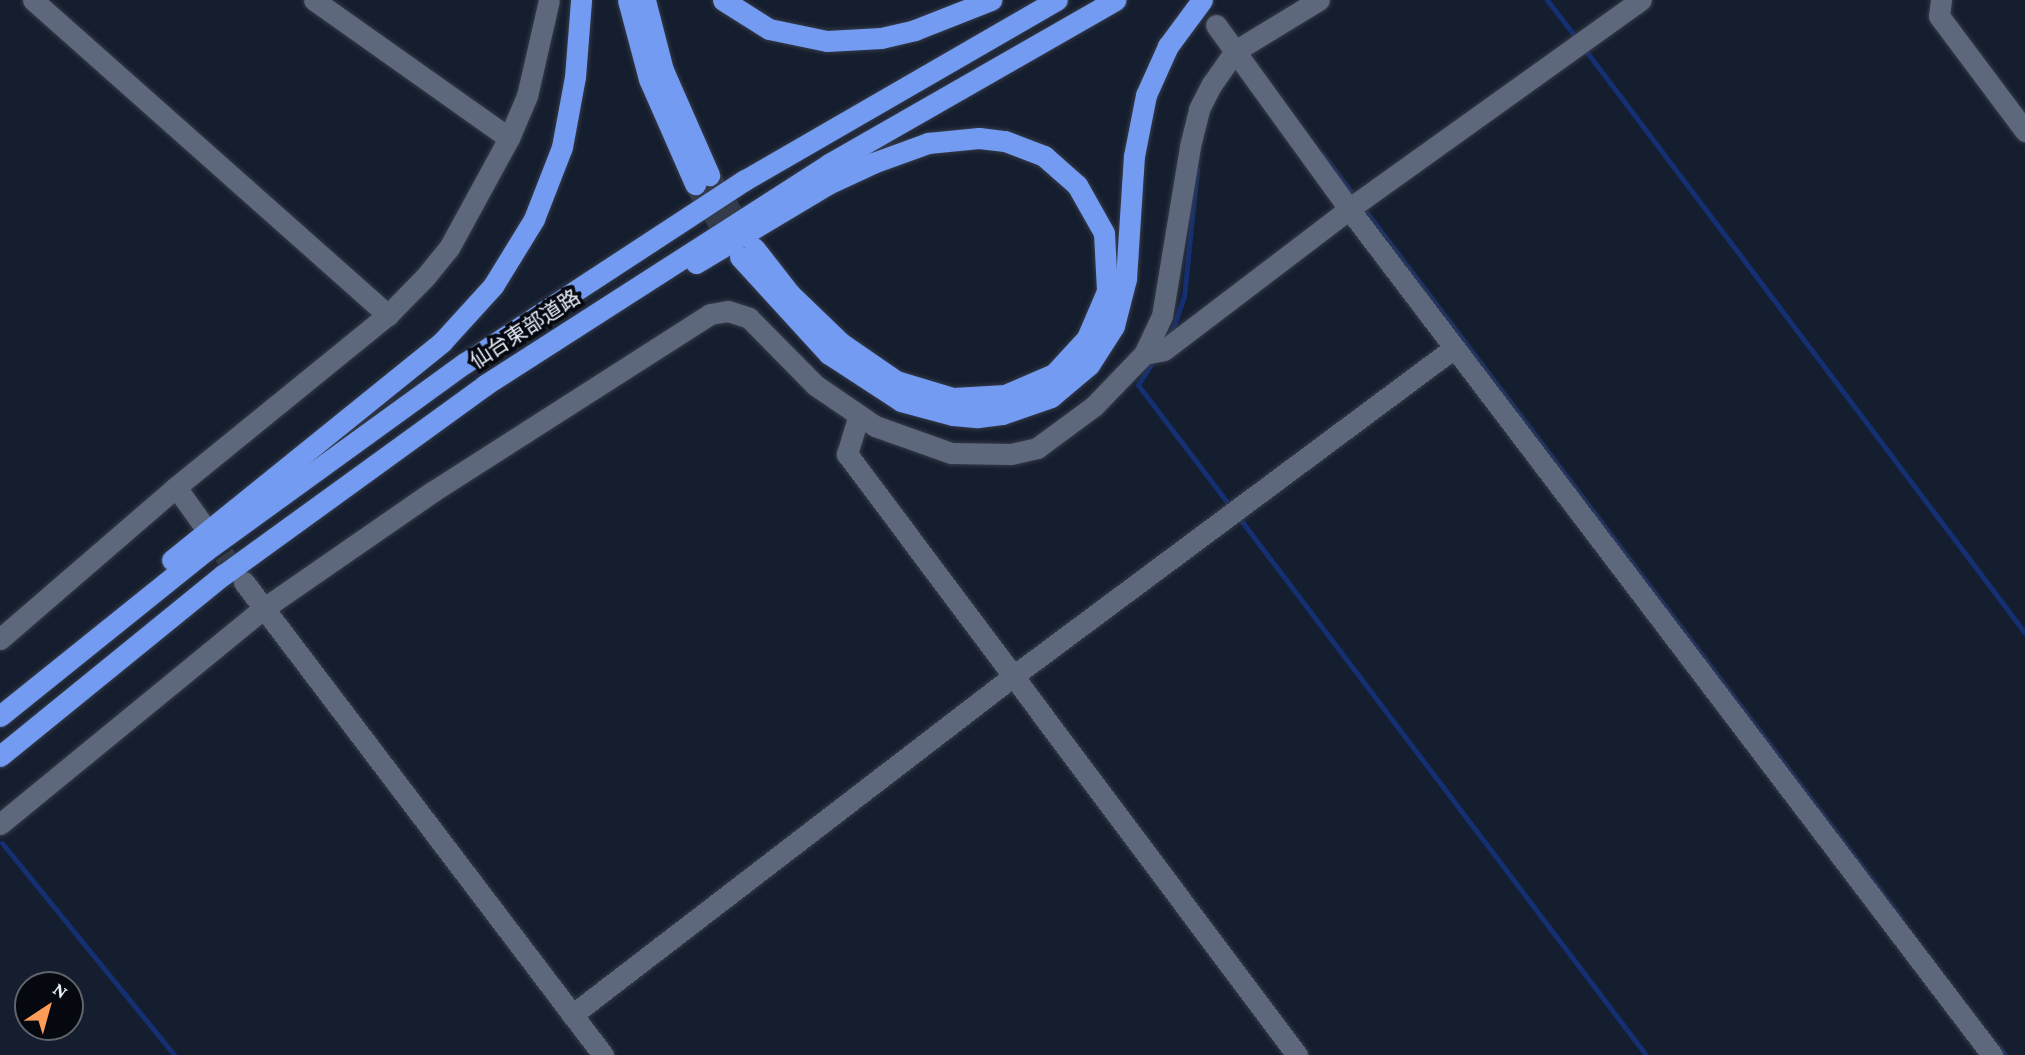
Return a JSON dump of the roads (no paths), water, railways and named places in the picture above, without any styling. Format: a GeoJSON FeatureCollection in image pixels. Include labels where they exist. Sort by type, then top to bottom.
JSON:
{"type":"FeatureCollection","features":[{"type":"Feature","properties":{"kind":"highway"},"geometry":{"type":"LineString","coordinates":[[40,683],[197,539],[442,342],[493,285],[534,219],[562,147],[575,77],[581,0]]}},
{"type":"Feature","properties":{"kind":"highway"},"geometry":{"type":"LineString","coordinates":[[628,0],[649,79],[702,180],[663,70],[645,0]]}},
{"type":"Feature","properties":{"kind":"highway"},"geometry":{"type":"LineString","coordinates":[[723,0],[769,29],[827,41],[881,38],[915,30],[991,0]]}},
{"type":"Feature","properties":{"kind":"highway","name":"仙台東部道路"},"geometry":{"type":"LineString","coordinates":[[0,716],[269,503],[465,363],[745,180],[1057,0]]}},
{"type":"Feature","properties":{"kind":"highway","name":"仙台東部道路"},"geometry":{"type":"LineString","coordinates":[[0,756],[223,575],[485,385],[852,150],[1115,0]]}},
{"type":"Feature","properties":{"kind":"highway"},"geometry":{"type":"LineString","coordinates":[[485,385],[605,320],[828,184],[902,152],[951,139],[1005,141],[1044,156],[1077,185],[1104,233],[1107,291],[1087,338],[1054,374],[1005,395],[953,398],[896,381],[841,343],[747,253],[829,354],[901,401],[953,415],[978,417],[1002,414],[1051,397],[1089,365],[1117,316],[1126,279],[1134,156],[1146,95],[1168,46],[1202,0]]}},
{"type":"Feature","properties":{"kind":"street"},"geometry":{"type":"LineString","coordinates":[[33,0],[388,315]]}},
{"type":"Feature","properties":{"kind":"street"},"geometry":{"type":"LineString","coordinates":[[314,0],[509,138]]}},
{"type":"Feature","properties":{"kind":"street"},"geometry":{"type":"LineString","coordinates":[[0,639],[176,487],[388,315],[450,248],[509,138],[527,96],[550,0]]}},
{"type":"Feature","properties":{"kind":"street"},"geometry":{"type":"LineString","coordinates":[[1154,352],[1199,109],[1235,51],[1319,0]]}},
{"type":"Feature","properties":{"kind":"street"},"geometry":{"type":"LineString","coordinates":[[0,824],[263,609],[432,492],[710,314],[741,313],[763,331],[815,385],[858,418],[951,453],[1024,451],[1037,448],[1094,406],[1154,352],[1641,0]]}},
{"type":"Feature","properties":{"kind":"street"},"geometry":{"type":"LineString","coordinates":[[1941,0],[1939,16],[2025,131]]}},
{"type":"Feature","properties":{"kind":"street"},"geometry":{"type":"LineString","coordinates":[[1216,25],[1355,205],[1454,348],[1992,1055]]}},
{"type":"Feature","properties":{"kind":"street"},"geometry":{"type":"LineString","coordinates":[[572,1015],[1012,677],[1454,348]]}},
{"type":"Feature","properties":{"kind":"street"},"geometry":{"type":"LineString","coordinates":[[858,418],[847,454],[1297,1055]]}},
{"type":"Feature","properties":{"kind":"street"},"geometry":{"type":"LineString","coordinates":[[176,487],[201,522]]}},
{"type":"Feature","properties":{"kind":"street"},"geometry":{"type":"LineString","coordinates":[[244,582],[603,1055]]}},
{"type":"Feature","properties":{"kind":"waterway"},"geometry":{"type":"LineString","coordinates":[[1547,0],[1577,39]]}},
{"type":"Feature","properties":{"kind":"waterway"},"geometry":{"type":"LineString","coordinates":[[1583,47],[2025,633]]}},
{"type":"Feature","properties":{"kind":"waterway"},"geometry":{"type":"LineString","coordinates":[[1323,155],[1355,197]]}},
{"type":"Feature","properties":{"kind":"waterway"},"geometry":{"type":"LineString","coordinates":[[1171,334],[1184,297],[1197,169]]}},
{"type":"Feature","properties":{"kind":"waterway"},"geometry":{"type":"LineString","coordinates":[[1361,205],[1900,917]]}},
{"type":"Feature","properties":{"kind":"waterway"},"geometry":{"type":"LineString","coordinates":[[1156,357],[1138,385],[1231,507]]}},
{"type":"Feature","properties":{"kind":"waterway"},"geometry":{"type":"LineString","coordinates":[[1237,515],[1646,1055]]}},
{"type":"Feature","properties":{"kind":"waterway"},"geometry":{"type":"LineString","coordinates":[[2,843],[174,1055]]}},
{"type":"Feature","properties":{"kind":"waterway"},"geometry":{"type":"LineString","coordinates":[[1997,1045],[2005,1055]]}},
{"type":"Feature","properties":{"kind":"tunnel"},"geometry":{"type":"LineString","coordinates":[[709,175],[747,236]]}},
{"type":"Feature","properties":{"kind":"tunnel"},"geometry":{"type":"LineString","coordinates":[[695,184],[733,247]]}},
{"type":"Feature","properties":{"kind":"tunnel"},"geometry":{"type":"LineString","coordinates":[[206,529],[244,582]]}}]}
